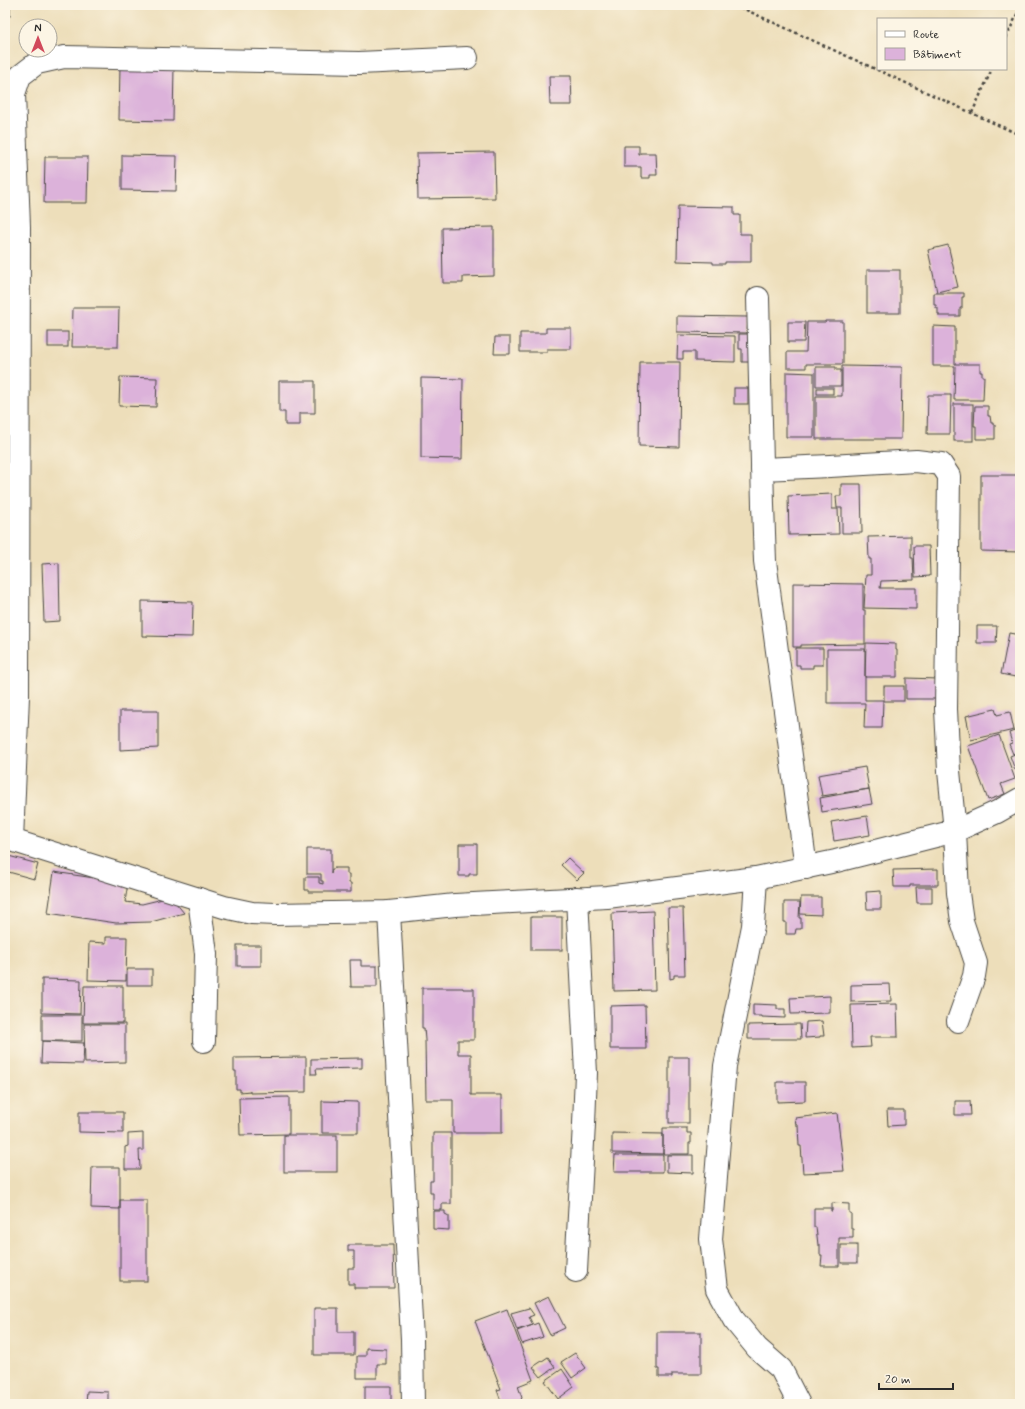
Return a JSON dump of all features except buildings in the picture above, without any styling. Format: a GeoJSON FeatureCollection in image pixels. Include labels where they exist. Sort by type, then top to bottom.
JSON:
{"type":"FeatureCollection","features":[{"type":"Feature","properties":{"kind":"street"},"geometry":{"type":"LineString","coordinates":[[467,58],[359,63],[64,57],[37,63],[20,76],[14,94],[19,235],[18,688],[9,839],[224,907],[252,913],[307,914],[389,912],[455,905],[608,897],[756,878],[806,868],[956,831],[997,812],[1020,799]]}},
{"type":"Feature","properties":{"kind":"street"},"geometry":{"type":"LineString","coordinates":[[758,298],[765,561],[806,868]]}},
{"type":"Feature","properties":{"kind":"street"},"geometry":{"type":"LineString","coordinates":[[762,469],[916,461],[942,464],[949,476],[946,709],[949,771],[956,831],[958,893],[961,914],[976,964],[974,976],[958,1020]]}},
{"type":"Feature","properties":{"kind":"street"},"geometry":{"type":"LineString","coordinates":[[756,878],[753,926],[725,1066],[711,1239],[717,1288],[734,1320],[757,1348],[781,1369],[799,1404]]}},
{"type":"Feature","properties":{"kind":"street"},"geometry":{"type":"LineString","coordinates":[[576,1271],[586,1073],[577,898]]}},
{"type":"Feature","properties":{"kind":"street"},"geometry":{"type":"LineString","coordinates":[[199,899],[206,954],[204,1041]]}},
{"type":"Feature","properties":{"kind":"street"},"geometry":{"type":"LineString","coordinates":[[389,912],[412,1339],[413,1404]]}},
{"type":"Feature","properties":{"kind":"path"},"geometry":{"type":"LineString","coordinates":[[735,5],[877,70]]}},
{"type":"Feature","properties":{"kind":"path"},"geometry":{"type":"LineString","coordinates":[[1007,36],[1020,8]]}},
{"type":"Feature","properties":{"kind":"path"},"geometry":{"type":"LineString","coordinates":[[878,70],[1020,134]]}},
{"type":"Feature","properties":{"kind":"path"},"geometry":{"type":"LineString","coordinates":[[972,113],[992,70]]}}]}
